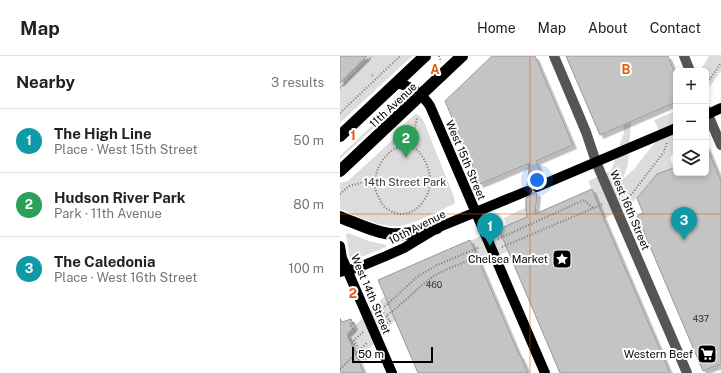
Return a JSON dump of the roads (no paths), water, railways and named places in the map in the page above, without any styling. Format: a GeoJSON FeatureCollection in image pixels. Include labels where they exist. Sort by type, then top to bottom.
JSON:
{"type":"FeatureCollection","features":[{"type":"Feature","properties":{"kind":"highway","name":"11th Avenue"},"geometry":{"type":"LineString","coordinates":[[340,136],[425,56]]}},
{"type":"Feature","properties":{"kind":"highway","name":"11th Avenue"},"geometry":{"type":"LineString","coordinates":[[340,171],[462,56]]}},
{"type":"Feature","properties":{"kind":"highway"},"geometry":{"type":"LineString","coordinates":[[340,216],[377,232],[391,234],[437,228]]}},
{"type":"Feature","properties":{"kind":"main road","name":"West 15th Street"},"geometry":{"type":"LineString","coordinates":[[396,83],[406,86],[421,96],[430,106],[545,373]]}},
{"type":"Feature","properties":{"kind":"main road"},"geometry":{"type":"LineString","coordinates":[[709,112],[721,108]]}},
{"type":"Feature","properties":{"kind":"main road"},"geometry":{"type":"LineString","coordinates":[[537,187],[673,129]]}},
{"type":"Feature","properties":{"kind":"main road","name":"10th Avenue"},"geometry":{"type":"LineString","coordinates":[[344,271],[357,268],[404,248],[437,228],[527,191]]}},
{"type":"Feature","properties":{"kind":"main road","name":"West 14th Street"},"geometry":{"type":"LineString","coordinates":[[340,246],[344,271],[392,373]]}},
{"type":"Feature","properties":{"kind":"street","name":"West 16th Street"},"geometry":{"type":"LineString","coordinates":[[554,56],[586,132],[596,162],[687,373]]}},
{"type":"Feature","properties":{"kind":"street"},"geometry":{"type":"LineString","coordinates":[[684,56],[689,68]]}},
{"type":"Feature","properties":{"kind":"street"},"geometry":{"type":"LineString","coordinates":[[709,118],[721,145]]}},
{"type":"Feature","properties":{"kind":"place","name":"Hudson River Park"},"geometry":{"type":"Point","coordinates":[406,158]}},
{"type":"Feature","properties":{"kind":"place","name":"The Caledonia"},"geometry":{"type":"Point","coordinates":[684,240]}},
{"type":"Feature","properties":{"kind":"place","name":"The High Line"},"geometry":{"type":"Point","coordinates":[490,246]}},
{"type":"Feature","properties":{"kind":"place","name":"Chelsea Market"},"geometry":{"type":"Point","coordinates":[562,259]}},
{"type":"Feature","properties":{"kind":"place","name":"Western Beef"},"geometry":{"type":"Point","coordinates":[707,354]}},
{"type":"Feature","properties":{"kind":"park label","name":"14th Street Park"},"geometry":{"type":"Point","coordinates":[405,182]}}]}
